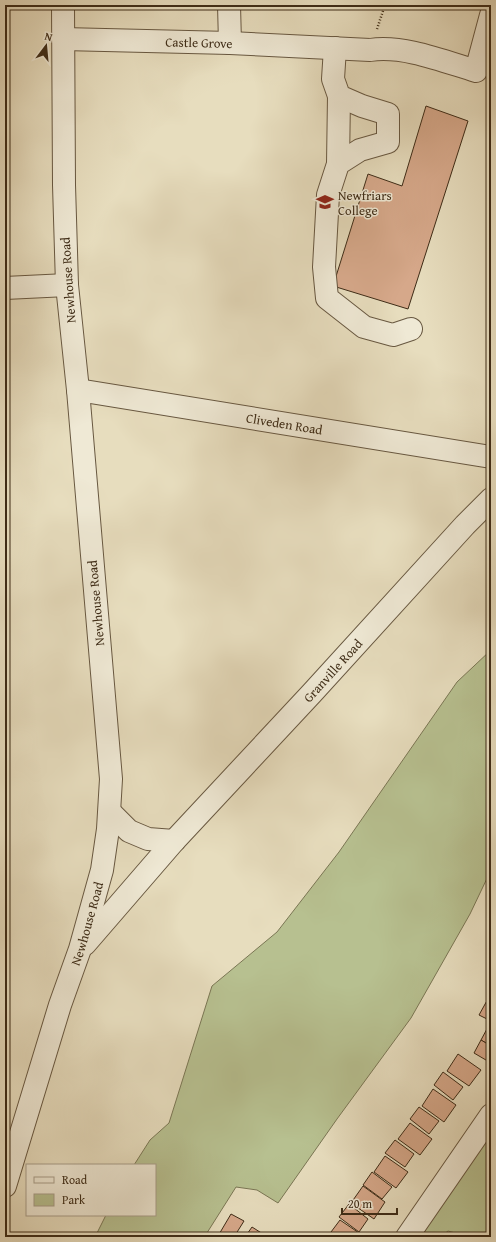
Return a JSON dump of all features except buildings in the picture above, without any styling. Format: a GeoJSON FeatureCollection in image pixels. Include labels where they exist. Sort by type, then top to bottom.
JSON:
{"type":"FeatureCollection","features":[{"type":"Feature","properties":{"kind":"street","name":"Newhouse Road"},"geometry":{"type":"LineString","coordinates":[[5,1186],[60,1005],[80,949],[102,870],[110,812],[111,780],[78,390],[67,285],[64,185],[63,5]]}},
{"type":"Feature","properties":{"kind":"street"},"geometry":{"type":"LineString","coordinates":[[229,5],[230,43]]}},
{"type":"Feature","properties":{"kind":"street"},"geometry":{"type":"LineString","coordinates":[[483,73],[491,16]]}},
{"type":"Feature","properties":{"kind":"street","name":"Castle Grove"},"geometry":{"type":"LineString","coordinates":[[63,39],[230,43],[370,50],[379,48],[419,53],[483,73]]}},
{"type":"Feature","properties":{"kind":"street"},"geometry":{"type":"LineString","coordinates":[[335,48],[338,164],[328,195],[324,267],[327,298],[364,327],[393,335],[411,329]]}},
{"type":"Feature","properties":{"kind":"street"},"geometry":{"type":"LineString","coordinates":[[336,88],[362,106],[388,114],[388,142],[360,150],[338,164]]}},
{"type":"Feature","properties":{"kind":"street"},"geometry":{"type":"LineString","coordinates":[[5,288],[67,285]]}},
{"type":"Feature","properties":{"kind":"street","name":"Cliveden Road"},"geometry":{"type":"LineString","coordinates":[[78,390],[491,457]]}},
{"type":"Feature","properties":{"kind":"street","name":"Granville Road"},"geometry":{"type":"LineString","coordinates":[[80,949],[174,841],[312,693],[465,525],[491,499]]}},
{"type":"Feature","properties":{"kind":"street"},"geometry":{"type":"LineString","coordinates":[[110,812],[129,831],[148,839],[174,841]]}},
{"type":"Feature","properties":{"kind":"street"},"geometry":{"type":"LineString","coordinates":[[407,1237],[491,1115]]}},
{"type":"Feature","properties":{"kind":"path"},"geometry":{"type":"LineString","coordinates":[[370,50],[384,5]]}},
{"type":"Feature","properties":{"kind":"green space"},"geometry":{"type":"Polygon","coordinates":[[[491,650],[491,870],[470,914],[411,1018],[278,1203],[257,1190],[236,1187],[205,1236],[95,1237],[106,1216],[156,1216],[156,1164],[135,1164],[150,1140],[169,1123],[212,986],[277,932],[339,852],[457,682],[491,650]]]}},
{"type":"Feature","properties":{"kind":"green space"},"geometry":{"type":"Polygon","coordinates":[[[491,1128],[491,1229],[488,1237],[470,1237],[448,1231],[440,1237],[415,1237],[491,1128]]]}},
{"type":"Feature","properties":{"kind":"place","name":"Newfriars College"},"geometry":{"type":"Point","coordinates":[325,202]}}]}
